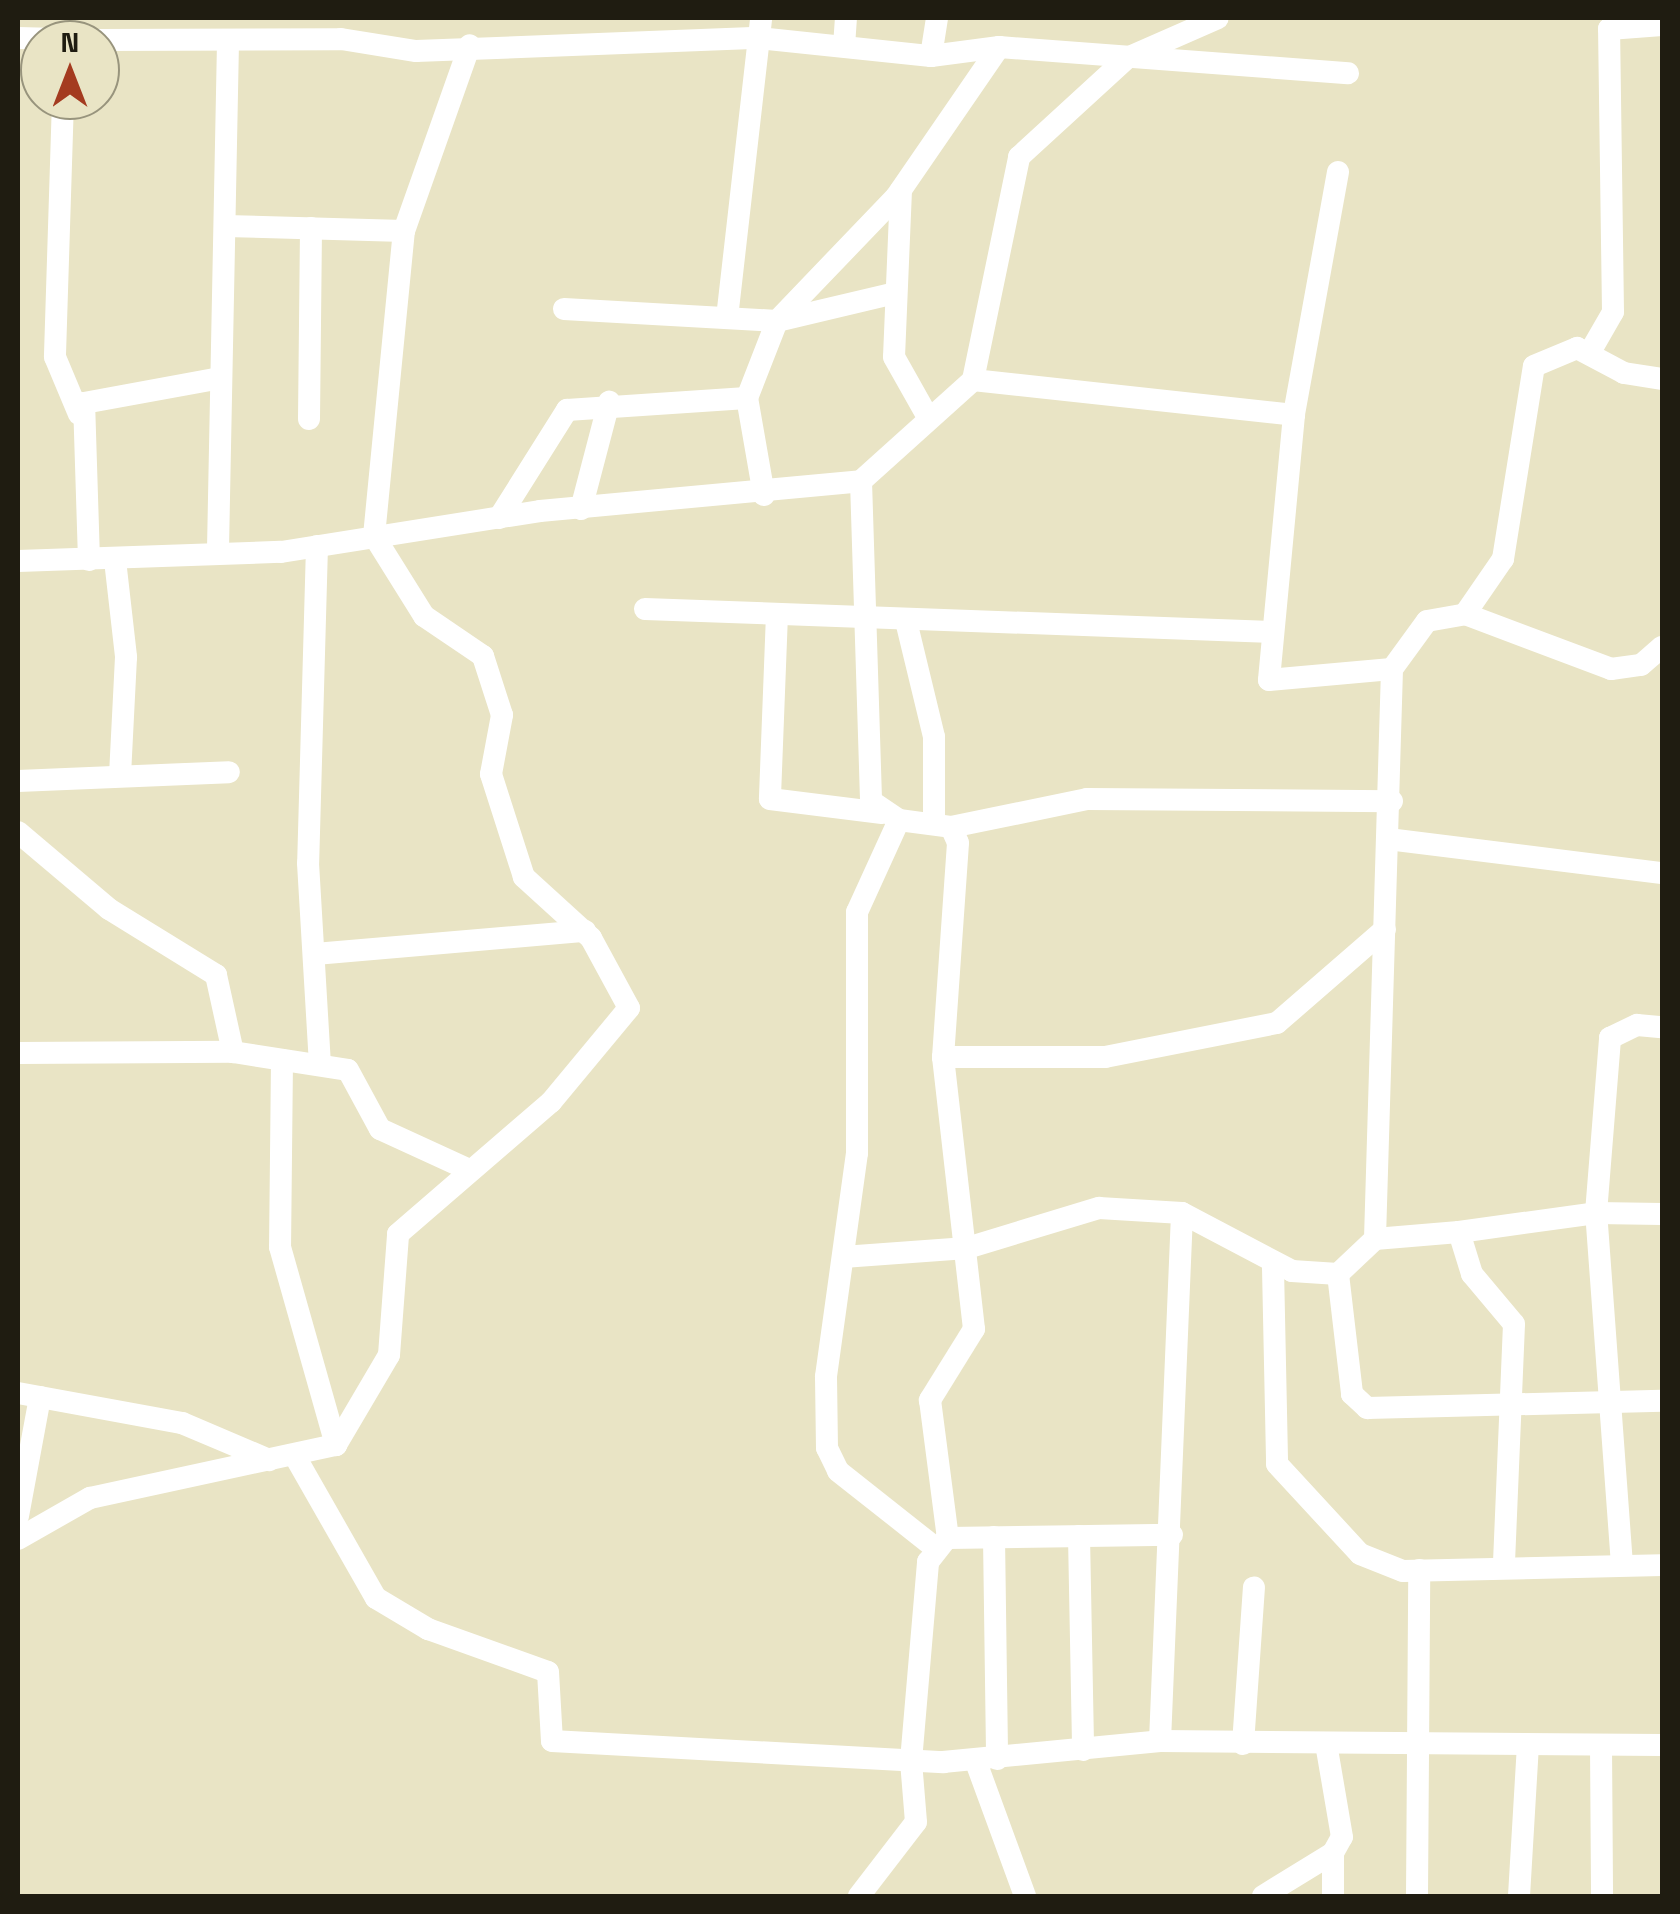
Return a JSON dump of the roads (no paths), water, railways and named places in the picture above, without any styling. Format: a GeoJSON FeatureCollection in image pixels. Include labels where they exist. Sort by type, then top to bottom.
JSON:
{"type":"FeatureCollection","features":[{"type":"Feature","properties":{"kind":"street"},"geometry":{"type":"LineString","coordinates":[[844,46],[846,18]]}},
{"type":"Feature","properties":{"kind":"street"},"geometry":{"type":"LineString","coordinates":[[931,56],[937,18]]}},
{"type":"Feature","properties":{"kind":"street"},"geometry":{"type":"LineString","coordinates":[[18,561],[115,560],[218,549],[317,546],[498,518],[764,495],[861,481],[974,380],[1018,157],[1126,58],[1218,18]]}},
{"type":"Feature","properties":{"kind":"street"},"geometry":{"type":"LineString","coordinates":[[1590,352],[1613,312],[1606,39],[1619,22],[1651,21]]}},
{"type":"Feature","properties":{"kind":"street"},"geometry":{"type":"LineString","coordinates":[[120,35],[150,29],[228,40],[342,28],[416,50],[760,28],[844,46],[931,56],[999,47],[1348,73]]}},
{"type":"Feature","properties":{"kind":"street"},"geometry":{"type":"LineString","coordinates":[[727,318],[760,28]]}},
{"type":"Feature","properties":{"kind":"street"},"geometry":{"type":"LineString","coordinates":[[218,549],[228,40]]}},
{"type":"Feature","properties":{"kind":"street"},"geometry":{"type":"LineString","coordinates":[[18,1540],[90,1498],[296,1458],[336,1445],[389,1355],[398,1234],[467,1169],[551,1102],[629,1008],[585,932],[524,876],[505,828],[491,774],[502,715],[483,656],[424,616],[374,536],[404,231],[470,45]]}},
{"type":"Feature","properties":{"kind":"street"},"geometry":{"type":"LineString","coordinates":[[764,495],[747,398],[777,321],[901,190],[999,47]]}},
{"type":"Feature","properties":{"kind":"street"},"geometry":{"type":"LineString","coordinates":[[62,120],[55,357],[79,414],[88,560]]}},
{"type":"Feature","properties":{"kind":"street"},"geometry":{"type":"LineString","coordinates":[[1338,172],[1294,414],[1270,680],[1392,669]]}},
{"type":"Feature","properties":{"kind":"street"},"geometry":{"type":"LineString","coordinates":[[901,190],[894,357],[929,419]]}},
{"type":"Feature","properties":{"kind":"street"},"geometry":{"type":"LineString","coordinates":[[225,226],[404,231]]}},
{"type":"Feature","properties":{"kind":"street"},"geometry":{"type":"LineString","coordinates":[[309,419],[311,228]]}},
{"type":"Feature","properties":{"kind":"street"},"geometry":{"type":"LineString","coordinates":[[564,309],[777,321],[895,293]]}},
{"type":"Feature","properties":{"kind":"street"},"geometry":{"type":"LineString","coordinates":[[1465,614],[1504,559],[1521,403],[1534,366],[1545,355],[1590,352],[1624,373],[1662,379]]}},
{"type":"Feature","properties":{"kind":"street"},"geometry":{"type":"LineString","coordinates":[[79,414],[98,395],[220,378]]}},
{"type":"Feature","properties":{"kind":"street"},"geometry":{"type":"LineString","coordinates":[[974,380],[1294,414]]}},
{"type":"Feature","properties":{"kind":"street"},"geometry":{"type":"LineString","coordinates":[[498,518],[558,418],[608,402],[747,398]]}},
{"type":"Feature","properties":{"kind":"street"},"geometry":{"type":"LineString","coordinates":[[582,509],[608,402]]}},
{"type":"Feature","properties":{"kind":"street"},"geometry":{"type":"LineString","coordinates":[[861,481],[862,621],[871,802],[890,816]]}},
{"type":"Feature","properties":{"kind":"street"},"geometry":{"type":"LineString","coordinates":[[317,546],[308,863],[320,1066]]}},
{"type":"Feature","properties":{"kind":"street"},"geometry":{"type":"LineString","coordinates":[[115,560],[126,658],[120,776]]}},
{"type":"Feature","properties":{"kind":"street"},"geometry":{"type":"LineString","coordinates":[[645,609],[862,621],[1273,632]]}},
{"type":"Feature","properties":{"kind":"street"},"geometry":{"type":"LineString","coordinates":[[777,614],[770,800],[943,826],[1087,799],[1392,801]]}},
{"type":"Feature","properties":{"kind":"street"},"geometry":{"type":"LineString","coordinates":[[1375,1238],[1392,801],[1392,669],[1427,621],[1465,614],[1611,669],[1641,665],[1662,647]]}},
{"type":"Feature","properties":{"kind":"street"},"geometry":{"type":"LineString","coordinates":[[859,1896],[916,1822],[911,1761],[941,1542],[930,1400],[970,1346],[968,1248],[942,1056],[956,949],[934,737],[906,621]]}},
{"type":"Feature","properties":{"kind":"street"},"geometry":{"type":"LineString","coordinates":[[18,781],[229,772]]}},
{"type":"Feature","properties":{"kind":"street"},"geometry":{"type":"LineString","coordinates":[[890,816],[857,912],[857,1153],[826,1377],[831,1462],[941,1542],[994,1537],[1172,1536]]}},
{"type":"Feature","properties":{"kind":"street"},"geometry":{"type":"LineString","coordinates":[[18,832],[109,909],[216,974],[233,1052]]}},
{"type":"Feature","properties":{"kind":"street"},"geometry":{"type":"LineString","coordinates":[[1388,838],[1662,873]]}},
{"type":"Feature","properties":{"kind":"street"},"geometry":{"type":"LineString","coordinates":[[942,1056],[1105,1056],[1278,1023],[1385,930]]}},
{"type":"Feature","properties":{"kind":"street"},"geometry":{"type":"LineString","coordinates":[[314,954],[585,932]]}},
{"type":"Feature","properties":{"kind":"street"},"geometry":{"type":"LineString","coordinates":[[1622,1564],[1606,1406],[1596,1213],[1610,1038],[1637,1025],[1662,1027]]}},
{"type":"Feature","properties":{"kind":"street"},"geometry":{"type":"LineString","coordinates":[[18,1053],[233,1052],[348,1070],[380,1129],[467,1169]]}},
{"type":"Feature","properties":{"kind":"street"},"geometry":{"type":"LineString","coordinates":[[282,1060],[280,1248],[336,1445]]}},
{"type":"Feature","properties":{"kind":"street"},"geometry":{"type":"LineString","coordinates":[[843,1257],[968,1248],[1099,1208],[1182,1213],[1273,1268],[1338,1274],[1375,1238],[1459,1232],[1596,1213],[1662,1214]]}},
{"type":"Feature","properties":{"kind":"street"},"geometry":{"type":"LineString","coordinates":[[1160,1741],[1172,1536],[1182,1213]]}},
{"type":"Feature","properties":{"kind":"street"},"geometry":{"type":"LineString","coordinates":[[1459,1232],[1472,1274],[1514,1324],[1504,1566]]}},
{"type":"Feature","properties":{"kind":"street"},"geometry":{"type":"LineString","coordinates":[[1273,1268],[1281,1476],[1370,1561],[1419,1570],[1662,1565]]}},
{"type":"Feature","properties":{"kind":"street"},"geometry":{"type":"LineString","coordinates":[[1338,1274],[1358,1404],[1606,1406],[1662,1400]]}},
{"type":"Feature","properties":{"kind":"street"},"geometry":{"type":"LineString","coordinates":[[18,1516],[29,1395],[182,1422],[271,1461]]}},
{"type":"Feature","properties":{"kind":"street"},"geometry":{"type":"LineString","coordinates":[[296,1458],[376,1598],[428,1629],[548,1672],[552,1741],[911,1761],[986,1761],[1160,1741],[1327,1749],[1662,1745]]}},
{"type":"Feature","properties":{"kind":"street"},"geometry":{"type":"LineString","coordinates":[[1079,1536],[1084,1750]]}},
{"type":"Feature","properties":{"kind":"street"},"geometry":{"type":"LineString","coordinates":[[994,1537],[986,1761],[1026,1896]]}},
{"type":"Feature","properties":{"kind":"street"},"geometry":{"type":"LineString","coordinates":[[1417,1896],[1412,1795],[1421,1745],[1419,1570]]}},
{"type":"Feature","properties":{"kind":"street"},"geometry":{"type":"LineString","coordinates":[[1244,1744],[1254,1587]]}},
{"type":"Feature","properties":{"kind":"street"},"geometry":{"type":"LineString","coordinates":[[1601,1745],[1602,1896]]}},
{"type":"Feature","properties":{"kind":"street"},"geometry":{"type":"LineString","coordinates":[[1519,1896],[1528,1746]]}},
{"type":"Feature","properties":{"kind":"street"},"geometry":{"type":"LineString","coordinates":[[1327,1749],[1344,1812],[1333,1853],[1333,1896]]}},
{"type":"Feature","properties":{"kind":"street"},"geometry":{"type":"LineString","coordinates":[[1263,1896],[1333,1853]]}}]}
